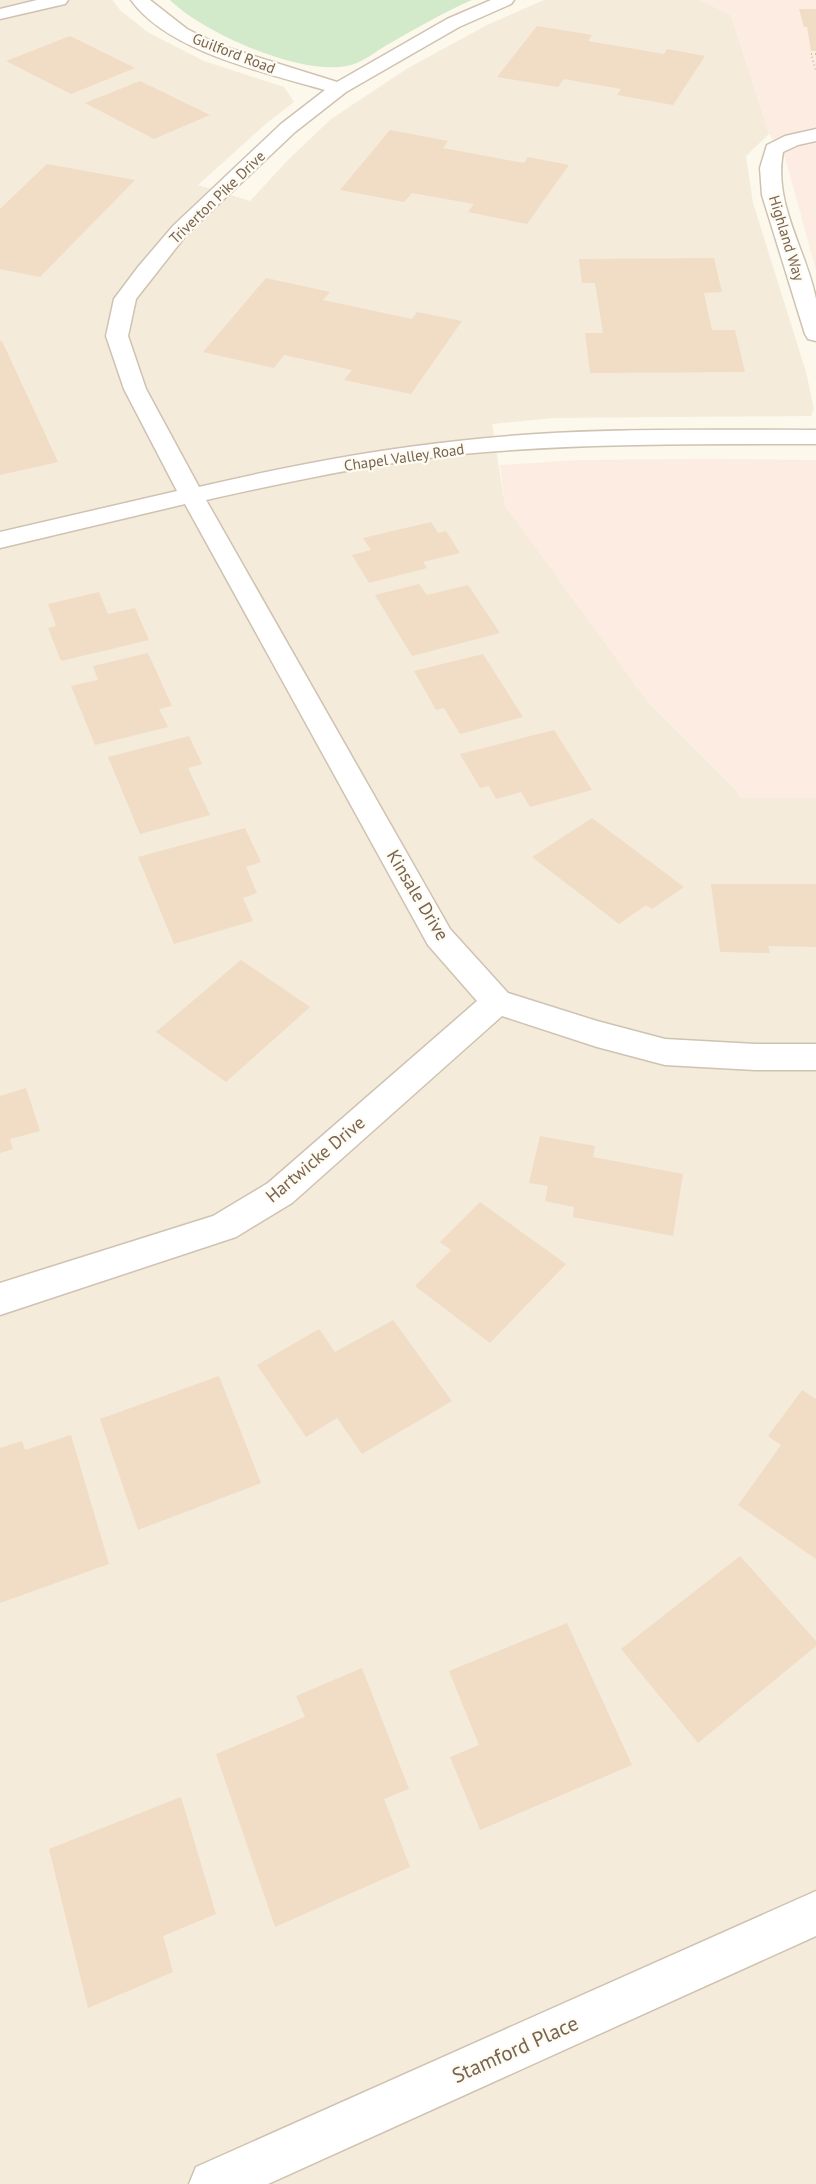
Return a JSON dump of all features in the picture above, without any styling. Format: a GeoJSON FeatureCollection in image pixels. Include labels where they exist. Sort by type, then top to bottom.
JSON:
{"type":"FeatureCollection","features":[{"type":"Feature","properties":{"kind":"street"},"geometry":{"type":"LineString","coordinates":[[0,14],[59,0]]}},
{"type":"Feature","properties":{"kind":"street","name":"Guilford Road"},"geometry":{"type":"LineString","coordinates":[[140,0],[161,20],[195,41],[265,66],[339,88]]}},
{"type":"Feature","properties":{"kind":"street","name":"Triverton Pike Drive"},"geometry":{"type":"LineString","coordinates":[[191,495],[131,378],[117,336],[125,299],[145,271],[180,230],[288,128],[339,88],[453,24],[505,0]]}},
{"type":"Feature","properties":{"kind":"street","name":"Highland Way"},"geometry":{"type":"LineString","coordinates":[[816,135],[792,140],[774,149],[770,168],[772,195],[816,334]]}},
{"type":"Feature","properties":{"kind":"street","name":"Chapel Valley Road"},"geometry":{"type":"LineString","coordinates":[[0,540],[191,495],[408,454],[494,444],[636,437],[816,437]]}},
{"type":"Feature","properties":{"kind":"street","name":"Kinsale Drive"},"geometry":{"type":"LineString","coordinates":[[191,495],[439,937],[498,1002],[597,1034],[666,1052],[755,1057],[816,1057]]}},
{"type":"Feature","properties":{"kind":"street","name":"Hartwicke Drive"},"geometry":{"type":"LineString","coordinates":[[0,1299],[224,1227],[280,1193],[498,1002]]}},
{"type":"Feature","properties":{"kind":"street","name":"Stamford Place"},"geometry":{"type":"LineString","coordinates":[[213,2184],[816,1913]]}},
{"type":"Feature","properties":{"kind":"path"},"geometry":{"type":"LineString","coordinates":[[816,54],[811,54],[816,70]]}},
{"type":"Feature","properties":{"kind":"shaded area"},"geometry":{"type":"Polygon","coordinates":[[[0,0],[112,0],[121,11],[149,33],[204,61],[284,87],[294,102],[268,122],[198,185],[250,201],[331,119],[408,68],[487,25],[544,0],[700,0],[731,15],[769,134],[746,156],[753,203],[806,372],[814,409],[811,416],[555,418],[492,424],[505,506],[742,798],[816,798],[816,2184],[0,2184],[0,0]]]}},
{"type":"Feature","properties":{"kind":"shaded area"},"geometry":{"type":"Polygon","coordinates":[[[700,0],[816,0],[816,270],[785,157],[769,134],[731,15],[700,0]]]}},
{"type":"Feature","properties":{"kind":"shaded area"},"geometry":{"type":"Polygon","coordinates":[[[581,460],[816,460],[816,798],[743,798],[649,704],[505,506],[500,465],[581,460]]]}},
{"type":"Feature","properties":{"kind":"green space"},"geometry":{"type":"Polygon","coordinates":[[[170,0],[472,0],[429,21],[360,61],[351,65],[331,67],[308,65],[255,50],[206,26],[170,0]]]}},
{"type":"Feature","properties":{"kind":"building"},"geometry":{"type":"Polygon","coordinates":[[[799,9],[816,9],[816,51],[811,51],[807,27],[804,27],[799,9]]]}},
{"type":"Feature","properties":{"kind":"building"},"geometry":{"type":"Polygon","coordinates":[[[537,26],[592,35],[588,41],[664,54],[667,49],[705,56],[673,105],[617,95],[621,89],[564,79],[558,87],[497,77],[537,26]]]}},
{"type":"Feature","properties":{"kind":"building"},"geometry":{"type":"Polygon","coordinates":[[[70,36],[135,68],[71,94],[6,61],[70,36]]]}},
{"type":"Feature","properties":{"kind":"building"},"geometry":{"type":"Polygon","coordinates":[[[140,81],[210,115],[154,139],[85,103],[140,81]]]}},
{"type":"Feature","properties":{"kind":"building"},"geometry":{"type":"Polygon","coordinates":[[[390,130],[448,141],[443,148],[524,163],[528,157],[569,165],[527,224],[468,212],[474,204],[412,193],[404,202],[340,190],[390,130]]]}},
{"type":"Feature","properties":{"kind":"building"},"geometry":{"type":"Polygon","coordinates":[[[47,164],[135,180],[40,277],[0,269],[0,209],[47,164]]]}},
{"type":"Feature","properties":{"kind":"building"},"geometry":{"type":"Polygon","coordinates":[[[714,258],[722,292],[704,293],[712,330],[735,330],[745,372],[590,373],[585,333],[603,333],[595,283],[582,283],[579,259],[714,258]]]}},
{"type":"Feature","properties":{"kind":"building"},"geometry":{"type":"Polygon","coordinates":[[[266,278],[330,292],[323,300],[412,319],[417,312],[462,321],[411,394],[344,380],[352,370],[284,355],[274,368],[203,352],[266,278]]]}},
{"type":"Feature","properties":{"kind":"building"},"geometry":{"type":"Polygon","coordinates":[[[0,341],[2,341],[58,462],[0,475],[0,341]]]}},
{"type":"Feature","properties":{"kind":"building"},"geometry":{"type":"Polygon","coordinates":[[[431,522],[438,533],[446,531],[460,553],[423,562],[427,568],[369,583],[352,555],[371,550],[363,538],[431,522]]]}},
{"type":"Feature","properties":{"kind":"building"},"geometry":{"type":"Polygon","coordinates":[[[419,584],[427,595],[468,585],[500,633],[412,656],[375,595],[419,584]]]}},
{"type":"Feature","properties":{"kind":"building"},"geometry":{"type":"Polygon","coordinates":[[[99,592],[108,614],[135,608],[149,640],[61,661],[48,628],[56,626],[48,604],[99,592]]]}},
{"type":"Feature","properties":{"kind":"building"},"geometry":{"type":"Polygon","coordinates":[[[148,653],[172,706],[159,709],[168,727],[95,745],[71,686],[98,680],[93,666],[148,653]]]}},
{"type":"Feature","properties":{"kind":"building"},"geometry":{"type":"Polygon","coordinates":[[[483,654],[523,717],[460,734],[444,708],[436,710],[414,671],[483,654]]]}},
{"type":"Feature","properties":{"kind":"building"},"geometry":{"type":"Polygon","coordinates":[[[554,730],[592,790],[530,807],[521,792],[496,799],[489,786],[480,788],[460,754],[554,730]]]}},
{"type":"Feature","properties":{"kind":"building"},"geometry":{"type":"Polygon","coordinates":[[[189,736],[202,764],[188,768],[210,815],[140,834],[108,757],[189,736]]]}},
{"type":"Feature","properties":{"kind":"building"},"geometry":{"type":"Polygon","coordinates":[[[592,818],[684,887],[652,909],[646,905],[619,924],[532,857],[592,818]]]}},
{"type":"Feature","properties":{"kind":"building"},"geometry":{"type":"Polygon","coordinates":[[[245,828],[261,862],[246,867],[257,893],[243,898],[253,921],[174,944],[138,857],[245,828]]]}},
{"type":"Feature","properties":{"kind":"building"},"geometry":{"type":"Polygon","coordinates":[[[711,884],[816,884],[816,947],[768,946],[770,953],[720,952],[711,884]]]}},
{"type":"Feature","properties":{"kind":"building"},"geometry":{"type":"Polygon","coordinates":[[[241,960],[310,1007],[226,1082],[156,1032],[241,960]]]}},
{"type":"Feature","properties":{"kind":"building"},"geometry":{"type":"Polygon","coordinates":[[[26,1088],[40,1131],[10,1139],[13,1149],[0,1153],[0,1096],[26,1088]]]}},
{"type":"Feature","properties":{"kind":"building"},"geometry":{"type":"Polygon","coordinates":[[[540,1136],[595,1146],[593,1157],[683,1174],[673,1236],[573,1217],[574,1207],[545,1201],[548,1186],[529,1183],[540,1136]]]}},
{"type":"Feature","properties":{"kind":"building"},"geometry":{"type":"Polygon","coordinates":[[[480,1202],[566,1264],[490,1343],[415,1286],[451,1250],[440,1242],[480,1202]]]}},
{"type":"Feature","properties":{"kind":"building"},"geometry":{"type":"Polygon","coordinates":[[[393,1320],[452,1401],[362,1454],[337,1418],[306,1437],[257,1365],[319,1329],[335,1352],[393,1320]]]}},
{"type":"Feature","properties":{"kind":"building"},"geometry":{"type":"Polygon","coordinates":[[[219,1376],[261,1483],[138,1530],[100,1419],[219,1376]]]}},
{"type":"Feature","properties":{"kind":"building"},"geometry":{"type":"Polygon","coordinates":[[[802,1390],[816,1399],[816,1559],[738,1505],[781,1445],[768,1436],[802,1390]]]}},
{"type":"Feature","properties":{"kind":"building"},"geometry":{"type":"Polygon","coordinates":[[[71,1435],[109,1564],[0,1603],[0,1448],[22,1441],[25,1450],[71,1435]]]}},
{"type":"Feature","properties":{"kind":"building"},"geometry":{"type":"Polygon","coordinates":[[[740,1556],[816,1641],[816,1646],[698,1743],[621,1649],[740,1556]]]}},
{"type":"Feature","properties":{"kind":"building"},"geometry":{"type":"Polygon","coordinates":[[[567,1623],[632,1765],[480,1830],[450,1757],[479,1745],[449,1671],[567,1623]]]}},
{"type":"Feature","properties":{"kind":"building"},"geometry":{"type":"Polygon","coordinates":[[[362,1668],[409,1789],[384,1799],[410,1867],[275,1927],[216,1754],[305,1717],[296,1696],[362,1668]]]}},
{"type":"Feature","properties":{"kind":"building"},"geometry":{"type":"Polygon","coordinates":[[[181,1797],[216,1914],[163,1936],[173,1972],[88,2008],[49,1849],[181,1797]]]}}]}
